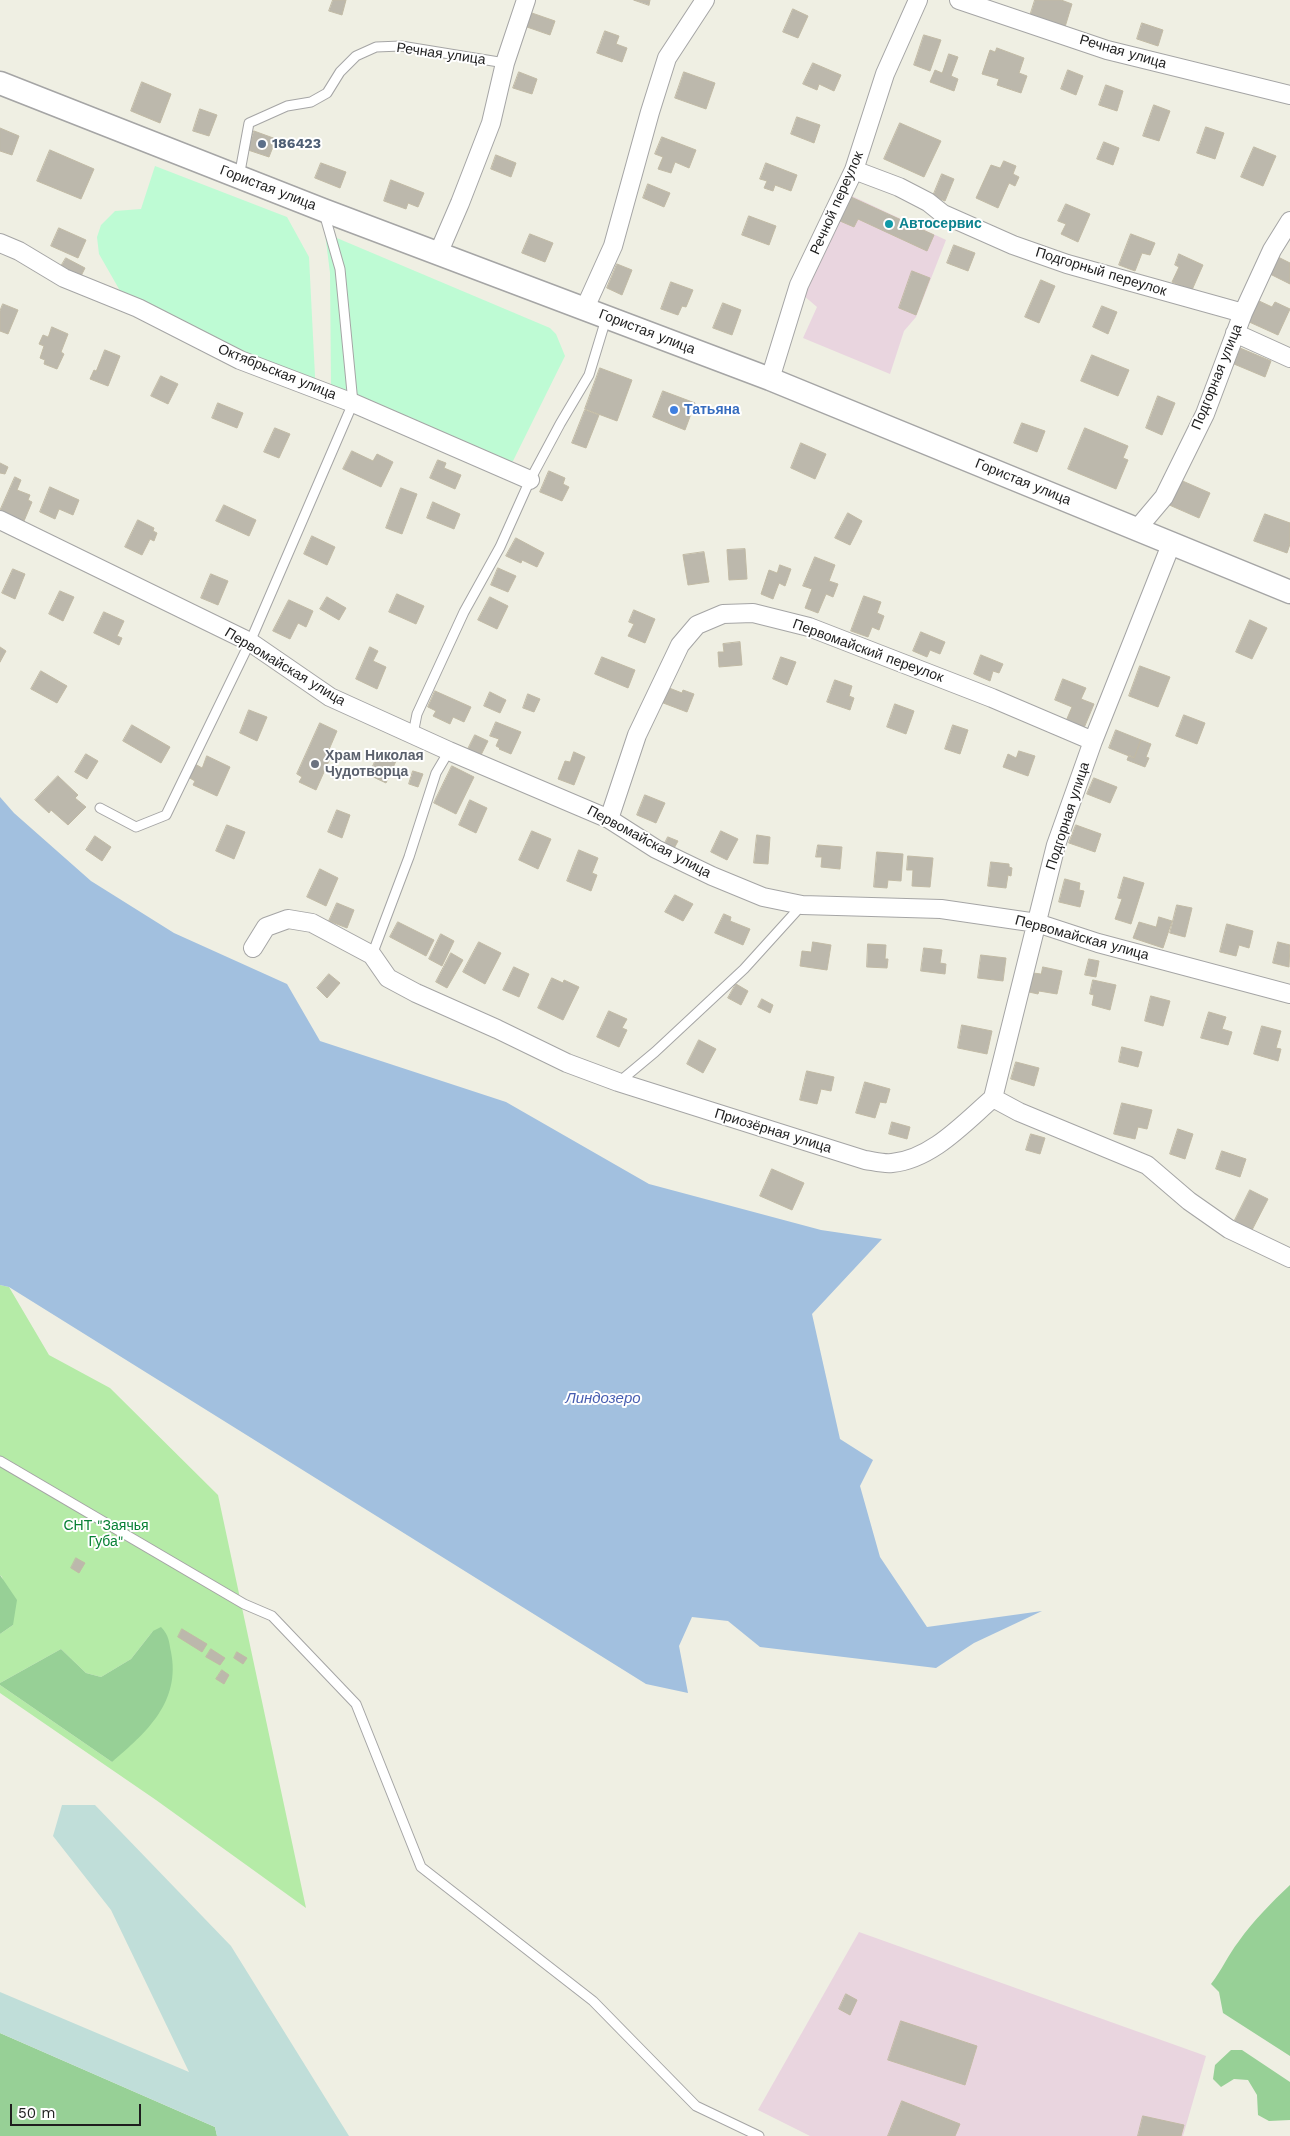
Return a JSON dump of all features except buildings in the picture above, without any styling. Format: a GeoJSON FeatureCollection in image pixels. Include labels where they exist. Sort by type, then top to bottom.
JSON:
{"type":"FeatureCollection","features":[{"type":"Feature","properties":{"kind":"street","name":"Речная улица"},"geometry":{"type":"LineString","coordinates":[[438,254],[491,123],[505,63],[526,0]]}},
{"type":"Feature","properties":{"kind":"street"},"geometry":{"type":"LineString","coordinates":[[585,308],[613,246],[667,58],[705,0]]}},
{"type":"Feature","properties":{"kind":"street","name":"Речной переулок"},"geometry":{"type":"LineString","coordinates":[[770,379],[799,285],[854,170],[885,74],[918,0]]}},
{"type":"Feature","properties":{"kind":"street","name":"Речная улица"},"geometry":{"type":"LineString","coordinates":[[959,0],[1108,50],[1290,94]]}},
{"type":"Feature","properties":{"kind":"street","name":"Гористая улица"},"geometry":{"type":"LineString","coordinates":[[0,83],[323,210],[770,379],[1172,542],[1290,592]]}},
{"type":"Feature","properties":{"kind":"street","name":"Подгорный переулок"},"geometry":{"type":"LineString","coordinates":[[854,170],[906,191],[928,202],[943,214],[1013,244],[1067,264],[1243,313]]}},
{"type":"Feature","properties":{"kind":"street","name":"Подгорная улица"},"geometry":{"type":"LineString","coordinates":[[1136,528],[1164,497],[1205,414],[1243,313],[1272,250],[1290,221]]}},
{"type":"Feature","properties":{"kind":"street","name":"Октябрьская улица"},"geometry":{"type":"LineString","coordinates":[[0,244],[19,252],[64,278],[138,308],[240,360],[353,403],[530,480]]}},
{"type":"Feature","properties":{"kind":"street"},"geometry":{"type":"LineString","coordinates":[[1235,333],[1290,358]]}},
{"type":"Feature","properties":{"kind":"street","name":"Первомайская улица"},"geometry":{"type":"LineString","coordinates":[[0,520],[250,642],[330,697],[449,751],[609,819],[656,849],[712,876],[763,897],[802,905],[941,909],[1037,923],[1098,942],[1290,994]]}},
{"type":"Feature","properties":{"kind":"street","name":"Подгорная улица"},"geometry":{"type":"LineString","coordinates":[[993,1098],[1056,845],[1094,741],[1172,542]]}},
{"type":"Feature","properties":{"kind":"street","name":"Первомайский переулок"},"geometry":{"type":"LineString","coordinates":[[609,819],[637,735],[680,644],[697,625],[723,614],[753,613],[809,627],[992,698],[1094,741]]}},
{"type":"Feature","properties":{"kind":"street","name":"Приозёрная улица"},"geometry":{"type":"LineString","coordinates":[[253,948],[266,927],[288,919],[312,923],[372,955],[388,978],[416,993],[567,1063],[618,1082],[864,1160],[891,1163],[919,1156],[944,1140],[993,1098]]}},
{"type":"Feature","properties":{"kind":"street"},"geometry":{"type":"LineString","coordinates":[[993,1098],[1019,1112],[1147,1165],[1189,1201],[1229,1229],[1290,1258]]}},
{"type":"Feature","properties":{"kind":"lane","name":"Речная улица"},"geometry":{"type":"LineString","coordinates":[[240,177],[250,122],[287,106],[311,102],[327,93],[340,72],[356,56],[376,47],[401,46],[505,63]]}},
{"type":"Feature","properties":{"kind":"lane"},"geometry":{"type":"LineString","coordinates":[[100,808],[136,827],[166,815],[250,642],[353,403],[340,269],[323,210]]}},
{"type":"Feature","properties":{"kind":"lane"},"geometry":{"type":"LineString","coordinates":[[413,734],[417,714],[464,612],[500,547],[530,480],[589,374],[607,317]]}},
{"type":"Feature","properties":{"kind":"lane"},"geometry":{"type":"LineString","coordinates":[[372,955],[409,857],[436,773],[449,751]]}},
{"type":"Feature","properties":{"kind":"lane"},"geometry":{"type":"LineString","coordinates":[[618,1082],[655,1052],[744,969],[802,905]]}},
{"type":"Feature","properties":{"kind":"lane"},"geometry":{"type":"LineString","coordinates":[[0,1461],[244,1604],[272,1616],[356,1704],[421,1866],[593,2002],[696,2106],[759,2136]]}},
{"type":"Feature","properties":{"kind":"shaded area","name":"Автосервис"},"geometry":{"type":"Polygon","coordinates":[[[850,195],[946,240],[916,317],[904,331],[890,374],[803,338],[817,307],[803,295],[850,195]]]}},
{"type":"Feature","properties":{"kind":"shaded area"},"geometry":{"type":"Polygon","coordinates":[[[62,1805],[95,1805],[231,1946],[349,2136],[217,2136],[215,2127],[0,2033],[0,1992],[189,2072],[111,1910],[53,1836],[62,1805]]]}},
{"type":"Feature","properties":{"kind":"shaded area"},"geometry":{"type":"Polygon","coordinates":[[[859,1932],[1206,2056],[1183,2136],[810,2136],[758,2110],[859,1932]]]}},
{"type":"Feature","properties":{"kind":"green space"},"geometry":{"type":"Polygon","coordinates":[[[155,166],[287,217],[309,257],[316,396],[131,310],[99,254],[97,237],[101,225],[115,211],[141,209],[155,166]]]}},
{"type":"Feature","properties":{"kind":"green space"},"geometry":{"type":"Polygon","coordinates":[[[325,233],[550,328],[556,334],[565,356],[513,461],[506,466],[331,386],[330,273],[325,233]]]}},
{"type":"Feature","properties":{"kind":"green space","name":"СНТ \"Заячья Губа\""},"geometry":{"type":"Polygon","coordinates":[[[0,1285],[9,1287],[49,1355],[110,1388],[218,1495],[306,1908],[156,1800],[0,1693],[0,1685],[112,1762],[153,1631],[131,1659],[101,1677],[86,1673],[61,1649],[0,1683],[0,1634],[13,1625],[0,1575],[0,1285]]]}},
{"type":"Feature","properties":{"kind":"green space"},"geometry":{"type":"Polygon","coordinates":[[[0,1575],[17,1600],[13,1625],[0,1634],[0,1575]]]}},
{"type":"Feature","properties":{"kind":"green space"},"geometry":{"type":"Polygon","coordinates":[[[161,1627],[168,1639],[173,1670],[171,1686],[166,1701],[148,1728],[112,1762],[0,1685],[0,1683],[61,1649],[86,1673],[101,1677],[131,1659],[153,1631],[161,1627]]]}},
{"type":"Feature","properties":{"kind":"green space"},"geometry":{"type":"Polygon","coordinates":[[[1290,1885],[1290,2056],[1223,2013],[1219,1992],[1211,1984],[1244,1934],[1290,1885]]]}},
{"type":"Feature","properties":{"kind":"green space"},"geometry":{"type":"Polygon","coordinates":[[[0,2033],[215,2127],[217,2136],[0,2136],[0,2033]]]}},
{"type":"Feature","properties":{"kind":"green space"},"geometry":{"type":"Polygon","coordinates":[[[1231,2050],[1242,2050],[1290,2082],[1290,2120],[1269,2121],[1258,2115],[1257,2095],[1248,2080],[1234,2079],[1221,2087],[1213,2079],[1215,2065],[1231,2050]]]}},
{"type":"Feature","properties":{"kind":"water","name":"Линдозеро"},"geometry":{"type":"Polygon","coordinates":[[[0,797],[14,813],[91,881],[174,933],[287,984],[320,1041],[506,1102],[649,1184],[821,1230],[882,1239],[812,1314],[840,1439],[873,1460],[860,1486],[880,1557],[927,1627],[1042,1611],[974,1643],[936,1668],[760,1647],[728,1621],[692,1617],[679,1646],[688,1693],[646,1684],[9,1287],[0,1285],[0,797]]]}},
{"type":"Feature","properties":{"kind":"place","name":"186423"},"geometry":{"type":"Point","coordinates":[262,144]}},
{"type":"Feature","properties":{"kind":"place","name":"Автосервис"},"geometry":{"type":"Point","coordinates":[889,224]}},
{"type":"Feature","properties":{"kind":"place","name":"Татьяна"},"geometry":{"type":"Point","coordinates":[674,410]}},
{"type":"Feature","properties":{"kind":"place","name":"Храм Николая Чудотворца"},"geometry":{"type":"Point","coordinates":[315,764]}}]}
